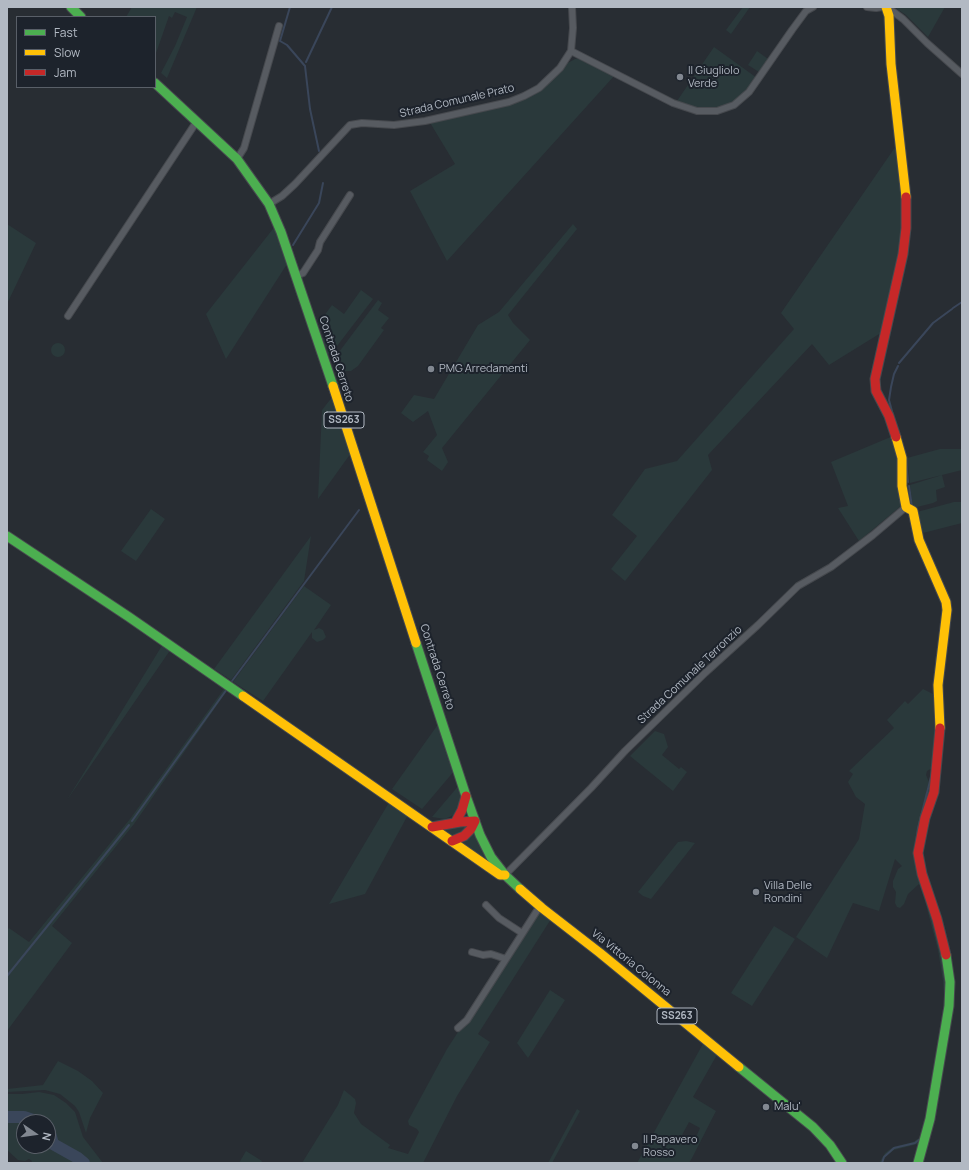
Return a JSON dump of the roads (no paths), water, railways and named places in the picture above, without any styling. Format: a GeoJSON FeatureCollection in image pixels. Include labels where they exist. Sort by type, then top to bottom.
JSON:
{"type":"FeatureCollection","features":[{"type":"Feature","properties":{"kind":"street"},"geometry":{"type":"LineString","coordinates":[[71,7],[81,16]]}},
{"type":"Feature","properties":{"kind":"street","name":"Strada Comunale Prato"},"geometry":{"type":"LineString","coordinates":[[269,204],[282,196],[350,125],[362,124],[394,126],[425,120],[508,102],[539,88],[560,68],[571,51],[573,28],[572,7]]}},
{"type":"Feature","properties":{"kind":"street"},"geometry":{"type":"LineString","coordinates":[[571,51],[673,103],[697,111],[717,111],[734,105],[749,92],[796,24],[806,11],[813,7]]}},
{"type":"Feature","properties":{"kind":"street"},"geometry":{"type":"LineString","coordinates":[[867,7],[882,7]]}},
{"type":"Feature","properties":{"kind":"street"},"geometry":{"type":"LineString","coordinates":[[886,7],[903,19],[962,74]]}},
{"type":"Feature","properties":{"kind":"street"},"geometry":{"type":"LineString","coordinates":[[886,7],[889,16],[890,64],[906,192],[906,228],[903,254],[875,379],[876,391],[889,416],[902,458],[902,486],[906,507],[913,511],[919,540],[946,602],[947,610],[938,685],[940,732],[937,769],[934,792],[918,853],[922,874],[947,958],[950,982],[949,1006],[930,1119],[918,1163]]}},
{"type":"Feature","properties":{"kind":"street"},"geometry":{"type":"LineString","coordinates":[[237,159],[244,148],[279,26]]}},
{"type":"Feature","properties":{"kind":"street","name":"Contrada Cerreto"},"geometry":{"type":"LineString","coordinates":[[156,84],[237,159],[269,204],[281,232],[296,276],[466,796]]}},
{"type":"Feature","properties":{"kind":"street"},"geometry":{"type":"LineString","coordinates":[[68,316],[197,121]]}},
{"type":"Feature","properties":{"kind":"street"},"geometry":{"type":"LineString","coordinates":[[296,276],[303,273],[318,250],[320,242],[350,195]]}},
{"type":"Feature","properties":{"kind":"street","name":"Strada Comunale Terronzio"},"geometry":{"type":"LineString","coordinates":[[504,875],[591,788],[625,751],[705,673],[798,586],[831,567],[873,535],[906,507]]}},
{"type":"Feature","properties":{"kind":"street"},"geometry":{"type":"LineString","coordinates":[[7,536],[129,617],[452,840],[500,876],[504,875]]}},
{"type":"Feature","properties":{"kind":"street"},"geometry":{"type":"LineString","coordinates":[[455,823],[462,810],[466,796]]}},
{"type":"Feature","properties":{"kind":"street","name":"Via Vittoria Colonna"},"geometry":{"type":"LineString","coordinates":[[466,796],[488,851],[504,875],[540,906],[600,953],[813,1127],[830,1145],[842,1163]]}},
{"type":"Feature","properties":{"kind":"street"},"geometry":{"type":"LineString","coordinates":[[452,840],[464,836],[471,829],[475,821]]}},
{"type":"Feature","properties":{"kind":"street"},"geometry":{"type":"LineString","coordinates":[[432,827],[475,821]]}},
{"type":"Feature","properties":{"kind":"street"},"geometry":{"type":"LineString","coordinates":[[486,905],[500,918],[522,933]]}},
{"type":"Feature","properties":{"kind":"street"},"geometry":{"type":"LineString","coordinates":[[458,1028],[467,1020],[540,906]]}},
{"type":"Feature","properties":{"kind":"street"},"geometry":{"type":"LineString","coordinates":[[472,952],[491,954],[506,959]]}},
{"type":"Feature","properties":{"kind":"waterway"},"geometry":{"type":"LineString","coordinates":[[290,7],[280,41],[287,45],[305,66],[310,109],[319,151]]}},
{"type":"Feature","properties":{"kind":"waterway"},"geometry":{"type":"LineString","coordinates":[[306,62],[332,7]]}},
{"type":"Feature","properties":{"kind":"waterway"},"geometry":{"type":"LineString","coordinates":[[293,245],[319,203],[323,183]]}},
{"type":"Feature","properties":{"kind":"waterway"},"geometry":{"type":"LineString","coordinates":[[953,308],[962,302]]}},
{"type":"Feature","properties":{"kind":"waterway"},"geometry":{"type":"LineString","coordinates":[[899,363],[933,323],[952,309]]}},
{"type":"Feature","properties":{"kind":"waterway"},"geometry":{"type":"LineString","coordinates":[[893,415],[889,400],[894,374],[898,366]]}},
{"type":"Feature","properties":{"kind":"waterway"},"geometry":{"type":"LineString","coordinates":[[900,438],[905,453]]}},
{"type":"Feature","properties":{"kind":"waterway"},"geometry":{"type":"LineString","coordinates":[[906,459],[908,482]]}},
{"type":"Feature","properties":{"kind":"waterway"},"geometry":{"type":"LineString","coordinates":[[909,486],[912,507]]}},
{"type":"Feature","properties":{"kind":"waterway"},"geometry":{"type":"LineString","coordinates":[[232,681],[359,510]]}},
{"type":"Feature","properties":{"kind":"waterway"},"geometry":{"type":"LineString","coordinates":[[935,678],[937,655]]}},
{"type":"Feature","properties":{"kind":"waterway"},"geometry":{"type":"LineString","coordinates":[[132,821],[227,689]]}},
{"type":"Feature","properties":{"kind":"waterway"},"geometry":{"type":"LineString","coordinates":[[916,843],[918,828],[932,773]]}},
{"type":"Feature","properties":{"kind":"waterway"},"geometry":{"type":"LineString","coordinates":[[7,976],[129,825]]}},
{"type":"Feature","properties":{"kind":"waterway"},"geometry":{"type":"LineString","coordinates":[[7,1117],[16,1117]]}},
{"type":"Feature","properties":{"kind":"waterway"},"geometry":{"type":"LineString","coordinates":[[882,1163],[884,1157],[894,1148],[915,1143],[920,1139]]}},
{"type":"Feature","properties":{"kind":"waterway"},"geometry":{"type":"LineString","coordinates":[[56,1146],[84,1163]]}},
{"type":"Feature","properties":{"kind":"place","name":"Il Giugliolo Verde"},"geometry":{"type":"Point","coordinates":[680,77]}},
{"type":"Feature","properties":{"kind":"place","name":"PMG Arredamenti"},"geometry":{"type":"Point","coordinates":[431,369]}},
{"type":"Feature","properties":{"kind":"place","name":"Villa Delle Rondini"},"geometry":{"type":"Point","coordinates":[756,892]}},
{"type":"Feature","properties":{"kind":"place","name":"Malu'"},"geometry":{"type":"Point","coordinates":[766,1107]}},
{"type":"Feature","properties":{"kind":"place","name":"Il Papavero Rosso"},"geometry":{"type":"Point","coordinates":[635,1146]}}]}
